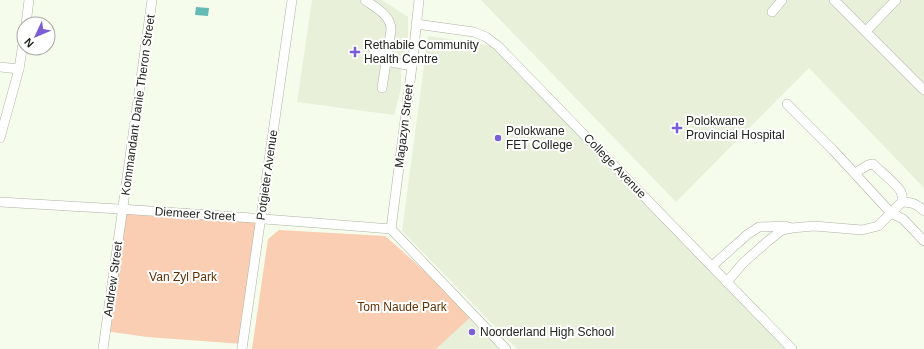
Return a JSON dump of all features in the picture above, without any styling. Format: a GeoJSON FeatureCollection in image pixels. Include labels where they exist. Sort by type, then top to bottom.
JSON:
{"type":"FeatureCollection","features":[{"type":"Feature","properties":{"kind":"street"},"geometry":{"type":"LineString","coordinates":[[27,16],[29,0]]}},
{"type":"Feature","properties":{"kind":"street","name":"Kommandant Danie Theron Street"},"geometry":{"type":"LineString","coordinates":[[123,209],[152,0]]}},
{"type":"Feature","properties":{"kind":"street","name":"Potgieter Avenue"},"geometry":{"type":"LineString","coordinates":[[242,349],[292,0]]}},
{"type":"Feature","properties":{"kind":"street"},"geometry":{"type":"LineString","coordinates":[[365,0],[382,12],[389,19],[391,26],[382,88]]}},
{"type":"Feature","properties":{"kind":"street","name":"Magazyn Street"},"geometry":{"type":"LineString","coordinates":[[391,228],[419,0]]}},
{"type":"Feature","properties":{"kind":"street"},"geometry":{"type":"LineString","coordinates":[[772,12],[782,0]]}},
{"type":"Feature","properties":{"kind":"street"},"geometry":{"type":"LineString","coordinates":[[834,0],[924,90]]}},
{"type":"Feature","properties":{"kind":"street"},"geometry":{"type":"LineString","coordinates":[[866,31],[896,0]]}},
{"type":"Feature","properties":{"kind":"street","name":"College Avenue"},"geometry":{"type":"LineString","coordinates":[[416,24],[474,32],[498,46],[792,349]]}},
{"type":"Feature","properties":{"kind":"street"},"geometry":{"type":"LineString","coordinates":[[372,48],[386,61],[412,66]]}},
{"type":"Feature","properties":{"kind":"street"},"geometry":{"type":"LineString","coordinates":[[0,138],[19,69],[21,56]]}},
{"type":"Feature","properties":{"kind":"street"},"geometry":{"type":"LineString","coordinates":[[0,67],[19,69]]}},
{"type":"Feature","properties":{"kind":"street"},"geometry":{"type":"LineString","coordinates":[[787,104],[833,150],[891,213],[902,219],[924,241]]}},
{"type":"Feature","properties":{"kind":"street"},"geometry":{"type":"LineString","coordinates":[[727,282],[742,263],[782,230],[814,226],[862,230],[878,226],[902,202],[903,197],[900,190],[873,164],[868,165],[855,174]]}},
{"type":"Feature","properties":{"kind":"street","name":"Diemeer Street"},"geometry":{"type":"LineString","coordinates":[[0,202],[261,218],[391,228]]}},
{"type":"Feature","properties":{"kind":"street"},"geometry":{"type":"LineString","coordinates":[[902,202],[916,204],[924,211]]}},
{"type":"Feature","properties":{"kind":"street","name":"Andrew Street"},"geometry":{"type":"LineString","coordinates":[[103,349],[123,209]]}},
{"type":"Feature","properties":{"kind":"street"},"geometry":{"type":"LineString","coordinates":[[712,266],[748,234],[759,227],[785,226],[792,228]]}},
{"type":"Feature","properties":{"kind":"street"},"geometry":{"type":"LineString","coordinates":[[391,228],[506,349]]}},
{"type":"Feature","properties":{"kind":"shaded area","name":"Rethabile Community Health Centre"},"geometry":{"type":"Polygon","coordinates":[[[312,0],[382,0],[408,17],[408,41],[401,64],[401,89],[394,115],[297,102],[312,0]]]}},
{"type":"Feature","properties":{"kind":"shaded area","name":"Polokwane Provincial Hospital"},"geometry":{"type":"Polygon","coordinates":[[[481,0],[924,0],[924,188],[809,68],[676,202],[481,0]]]}},
{"type":"Feature","properties":{"kind":"shaded area","name":"Polokwane FET College"},"geometry":{"type":"Polygon","coordinates":[[[428,36],[492,46],[785,349],[517,349],[402,231],[428,36]]]}},
{"type":"Feature","properties":{"kind":"shaded area","name":"Noorderland High School"},"geometry":{"type":"Polygon","coordinates":[[[473,315],[505,349],[436,349],[473,315]]]}},
{"type":"Feature","properties":{"kind":"green space","name":"Van Zyl Park"},"geometry":{"type":"Polygon","coordinates":[[[123,209],[261,219],[243,344],[147,337],[105,331],[123,209]]]}},
{"type":"Feature","properties":{"kind":"green space","name":"Tom Naude Park"},"geometry":{"type":"Polygon","coordinates":[[[279,230],[385,236],[473,315],[436,349],[252,349],[268,239],[279,230]]]}},
{"type":"Feature","properties":{"kind":"water"},"geometry":{"type":"Polygon","coordinates":[[[196,7],[209,8],[208,16],[195,15],[196,7]]]}},
{"type":"Feature","properties":{"kind":"place","name":"Rethabile Community Health Centre"},"geometry":{"type":"Point","coordinates":[355,52]}},
{"type":"Feature","properties":{"kind":"place","name":"Polokwane Provincial Hospital"},"geometry":{"type":"Point","coordinates":[677,128]}},
{"type":"Feature","properties":{"kind":"place","name":"Polokwane FET College"},"geometry":{"type":"Point","coordinates":[498,138]}},
{"type":"Feature","properties":{"kind":"place","name":"Noorderland High School"},"geometry":{"type":"Point","coordinates":[472,332]}}]}
